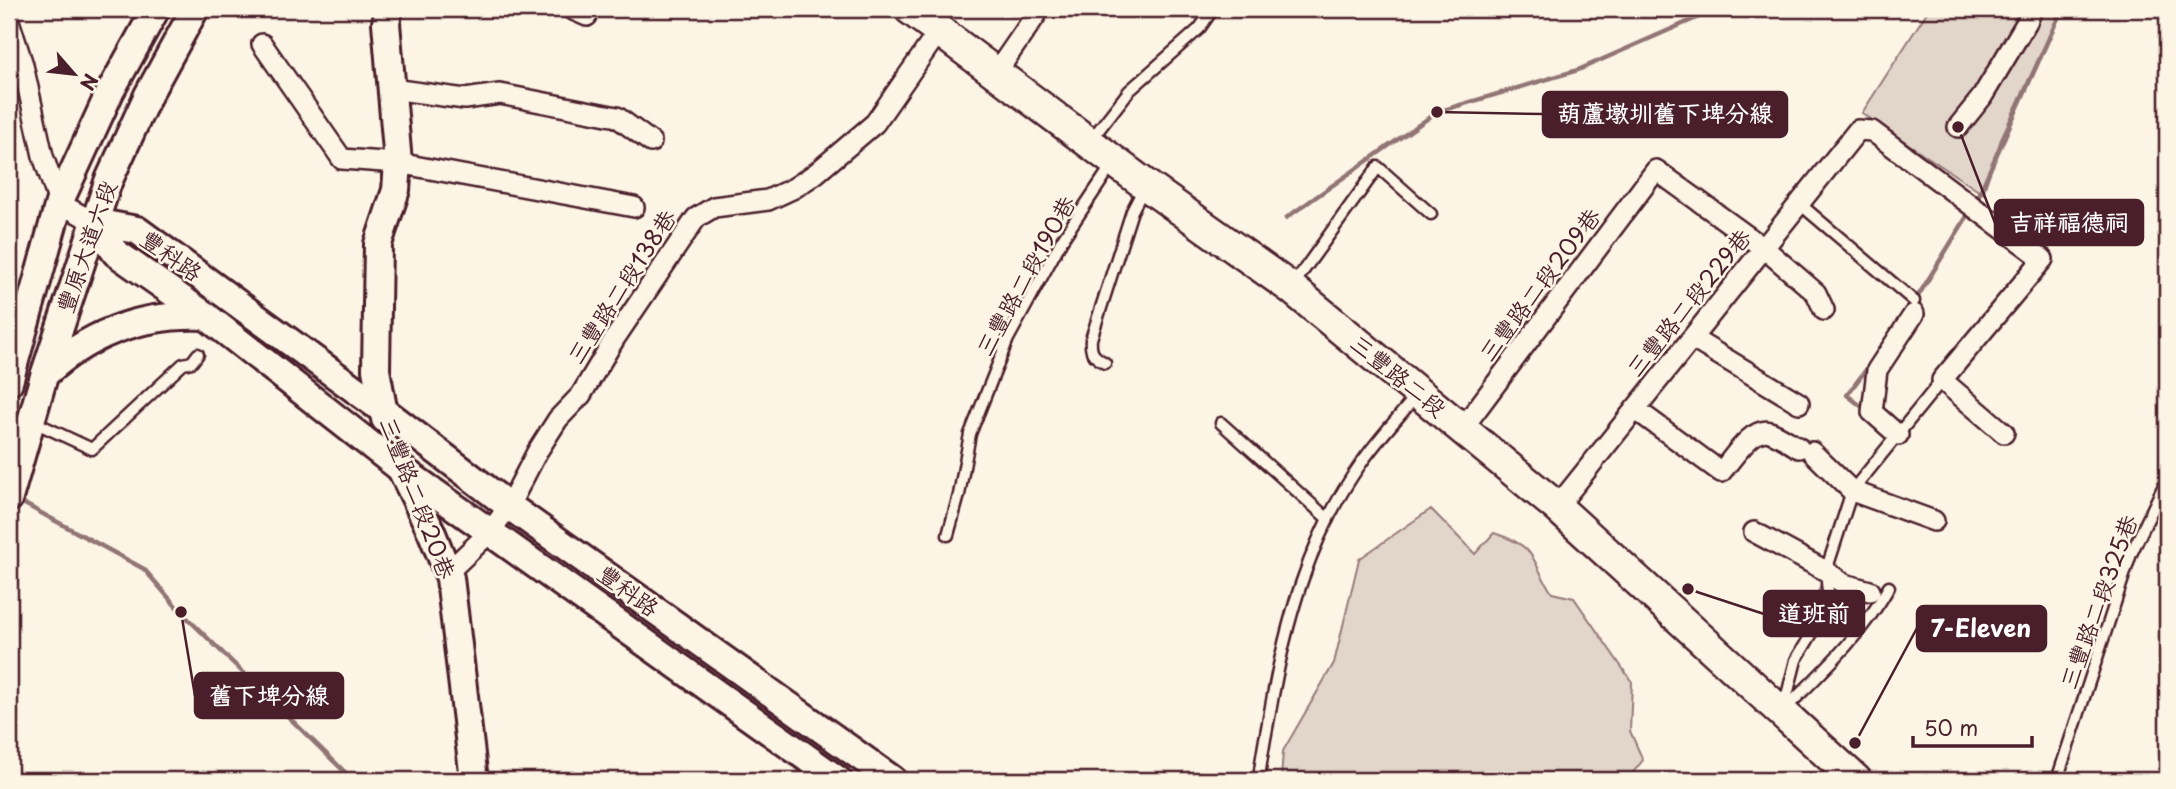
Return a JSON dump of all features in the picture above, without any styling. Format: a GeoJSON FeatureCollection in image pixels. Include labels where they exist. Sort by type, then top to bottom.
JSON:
{"type":"FeatureCollection","features":[{"type":"Feature","properties":{"kind":"main road","name":"三豐路二段"},"geometry":{"type":"LineString","coordinates":[[910,9],[1146,185],[1291,288],[1557,507],[1856,780]]}},
{"type":"Feature","properties":{"kind":"street","name":"豐原大道六段"},"geometry":{"type":"LineString","coordinates":[[9,382],[60,203],[110,92],[156,9]]}},
{"type":"Feature","properties":{"kind":"street","name":"豐原大道六段"},"geometry":{"type":"LineString","coordinates":[[11,491],[44,376],[113,169],[195,9]]}},
{"type":"Feature","properties":{"kind":"street","name":"三豐路二段20巷"},"geometry":{"type":"LineString","coordinates":[[389,9],[386,23],[398,163],[396,190],[378,244],[376,370],[383,410],[400,468],[448,572],[457,621],[474,780]]}},
{"type":"Feature","properties":{"kind":"street"},"geometry":{"type":"LineString","coordinates":[[996,73],[1040,9]]}},
{"type":"Feature","properties":{"kind":"street"},"geometry":{"type":"LineString","coordinates":[[1958,127],[1982,97],[2032,9]]}},
{"type":"Feature","properties":{"kind":"street"},"geometry":{"type":"LineString","coordinates":[[9,21],[23,65],[43,156],[60,203],[94,222]]}},
{"type":"Feature","properties":{"kind":"street","name":"三豐路二段138巷"},"geometry":{"type":"LineString","coordinates":[[448,572],[490,532],[509,506],[537,452],[558,419],[581,395],[615,338],[696,218],[714,207],[768,200],[815,174],[875,123],[939,31]]}},
{"type":"Feature","properties":{"kind":"street"},"geometry":{"type":"LineString","coordinates":[[262,44],[342,159],[398,163],[634,207]]}},
{"type":"Feature","properties":{"kind":"street"},"geometry":{"type":"LineString","coordinates":[[392,89],[465,99],[500,94],[617,117],[651,142]]}},
{"type":"Feature","properties":{"kind":"street","name":"三豐路二段229巷"},"geometry":{"type":"LineString","coordinates":[[1557,507],[1858,130],[1872,131],[2043,259],[1942,380]]}},
{"type":"Feature","properties":{"kind":"street","name":"三豐路二段209巷"},"geometry":{"type":"LineString","coordinates":[[1462,429],[1656,170],[1765,249]]}},
{"type":"Feature","properties":{"kind":"street","name":"豐科路"},"geometry":{"type":"LineString","coordinates":[[94,222],[116,253],[206,316],[400,468],[838,780]]}},
{"type":"Feature","properties":{"kind":"street","name":"豐科路"},"geometry":{"type":"LineString","coordinates":[[94,222],[137,230],[509,506],[893,780]]}},
{"type":"Feature","properties":{"kind":"street"},"geometry":{"type":"LineString","coordinates":[[1765,249],[1816,293],[1824,310]]}},
{"type":"Feature","properties":{"kind":"street"},"geometry":{"type":"LineString","coordinates":[[1898,435],[1872,412],[1877,370],[1914,308]]}},
{"type":"Feature","properties":{"kind":"street"},"geometry":{"type":"LineString","coordinates":[[44,376],[72,351],[121,326],[163,317],[206,316]]}},
{"type":"Feature","properties":{"kind":"street"},"geometry":{"type":"LineString","coordinates":[[1693,339],[1799,402]]}},
{"type":"Feature","properties":{"kind":"street"},"geometry":{"type":"LineString","coordinates":[[1942,380],[2004,433]]}},
{"type":"Feature","properties":{"kind":"street"},"geometry":{"type":"LineString","coordinates":[[1635,409],[1721,472],[1753,434],[1770,432],[1805,450],[1852,491],[1934,521]]}},
{"type":"Feature","properties":{"kind":"street"},"geometry":{"type":"LineString","coordinates":[[1754,532],[1826,570],[1844,584],[1879,589]]}},
{"type":"Feature","properties":{"kind":"lane"},"geometry":{"type":"LineString","coordinates":[[1089,142],[1129,91],[1199,29],[1213,9]]}},
{"type":"Feature","properties":{"kind":"lane","name":"三豐路二段190巷"},"geometry":{"type":"LineString","coordinates":[[948,535],[959,495],[970,434],[1008,339],[1062,240],[1114,161]]}},
{"type":"Feature","properties":{"kind":"lane"},"geometry":{"type":"LineString","coordinates":[[1291,288],[1378,167],[1431,214]]}},
{"type":"Feature","properties":{"kind":"lane"},"geometry":{"type":"LineString","coordinates":[[1105,363],[1093,356],[1090,350],[1091,339],[1132,211],[1146,185]]}},
{"type":"Feature","properties":{"kind":"lane"},"geometry":{"type":"LineString","coordinates":[[1800,204],[1914,308]]}},
{"type":"Feature","properties":{"kind":"lane"},"geometry":{"type":"LineString","coordinates":[[32,421],[92,449],[183,364],[192,362],[198,354]]}},
{"type":"Feature","properties":{"kind":"lane"},"geometry":{"type":"LineString","coordinates":[[1783,711],[1796,660],[1815,633],[1823,615],[1828,592],[1826,570],[1852,491],[1942,380]]}},
{"type":"Feature","properties":{"kind":"lane"},"geometry":{"type":"LineString","coordinates":[[1259,780],[1276,676],[1291,612],[1303,576],[1328,519],[1361,463],[1418,393]]}},
{"type":"Feature","properties":{"kind":"lane"},"geometry":{"type":"LineString","coordinates":[[1222,423],[1328,519]]}},
{"type":"Feature","properties":{"kind":"lane","name":"三豐路二段325巷"},"geometry":{"type":"LineString","coordinates":[[2057,780],[2132,554],[2167,479]]}},
{"type":"Feature","properties":{"kind":"lane"},"geometry":{"type":"LineString","coordinates":[[1783,711],[1850,643],[1874,614],[1879,589]]}},
{"type":"Feature","properties":{"kind":"shaded area"},"geometry":{"type":"Polygon","coordinates":[[[1929,9],[2061,11],[2002,136],[1983,194],[1862,113],[1929,9]]]}},
{"type":"Feature","properties":{"kind":"shaded area"},"geometry":{"type":"Polygon","coordinates":[[[1431,509],[1475,554],[1494,533],[1519,544],[1532,555],[1552,593],[1574,598],[1632,682],[1630,731],[1643,760],[1627,780],[1281,780],[1283,751],[1334,663],[1359,559],[1431,509]]]}},
{"type":"Feature","properties":{"kind":"waterway"},"geometry":{"type":"LineString","coordinates":[[1286,218],[1437,112],[1578,70],[1717,9]]}},
{"type":"Feature","properties":{"kind":"waterway"},"geometry":{"type":"LineString","coordinates":[[1975,203],[2062,9]]}},
{"type":"Feature","properties":{"kind":"waterway"},"geometry":{"type":"LineString","coordinates":[[1915,301],[1971,210]]}},
{"type":"Feature","properties":{"kind":"waterway"},"geometry":{"type":"LineString","coordinates":[[1866,410],[1847,395],[1871,363]]}},
{"type":"Feature","properties":{"kind":"waterway"},"geometry":{"type":"LineString","coordinates":[[19,501],[144,569],[181,612],[353,780]]}},
{"type":"Feature","properties":{"kind":"waterway"},"geometry":{"type":"LineString","coordinates":[[1805,637],[1824,578]]}},
{"type":"Feature","properties":{"kind":"place","name":"葫蘆墩圳舊下埤分線"},"geometry":{"type":"Point","coordinates":[1437,112]}},
{"type":"Feature","properties":{"kind":"place","name":"吉祥福德祠"},"geometry":{"type":"Point","coordinates":[1958,127]}},
{"type":"Feature","properties":{"kind":"place","name":"道班前"},"geometry":{"type":"Point","coordinates":[1688,589]}},
{"type":"Feature","properties":{"kind":"place","name":"舊下埤分線"},"geometry":{"type":"Point","coordinates":[181,612]}},
{"type":"Feature","properties":{"kind":"place","name":"7-Eleven"},"geometry":{"type":"Point","coordinates":[1855,743]}}]}
